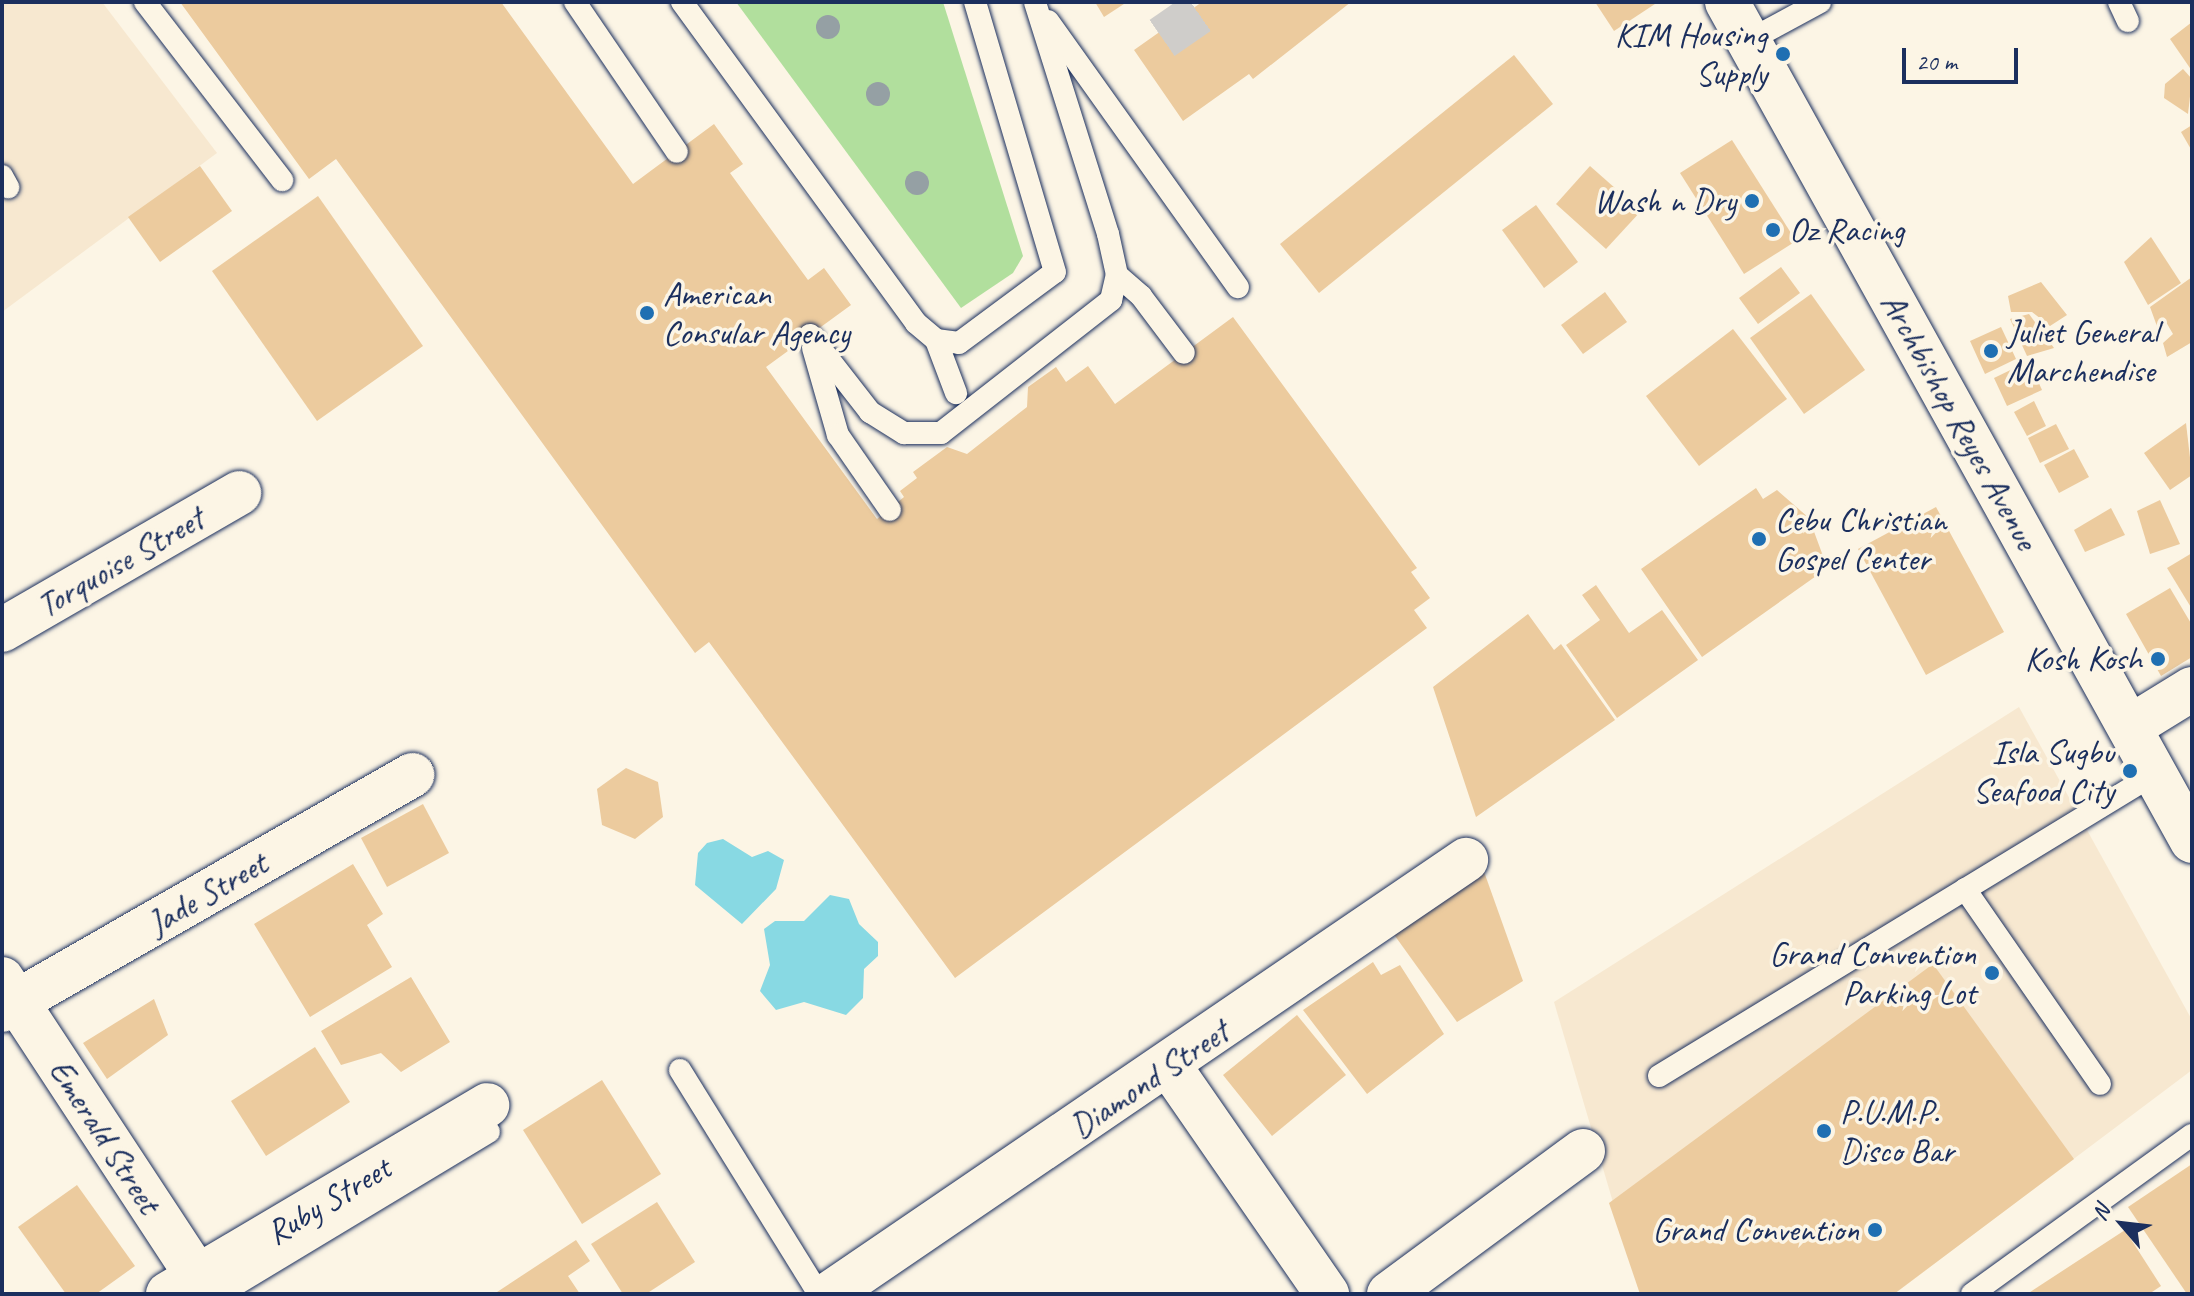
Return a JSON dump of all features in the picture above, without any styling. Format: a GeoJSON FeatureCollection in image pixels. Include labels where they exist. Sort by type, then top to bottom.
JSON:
{"type":"FeatureCollection","features":[{"type":"Feature","properties":{"kind":"street","name":"Archbishop Reyes Avenue"},"geometry":{"type":"LineString","coordinates":[[1727,2],[2192,841]]}},
{"type":"Feature","properties":{"kind":"street","name":"Torquoise Street"},"geometry":{"type":"LineString","coordinates":[[2,630],[239,493]]}},
{"type":"Feature","properties":{"kind":"street"},"geometry":{"type":"LineString","coordinates":[[2130,727],[2192,689]]}},
{"type":"Feature","properties":{"kind":"street","name":"Jade Street"},"geometry":{"type":"LineString","coordinates":[[7,997],[413,775]]}},
{"type":"Feature","properties":{"kind":"street","name":"Diamond Street"},"geometry":{"type":"LineString","coordinates":[[829,1294],[1170,1067],[1466,860]]}},
{"type":"Feature","properties":{"kind":"street","name":"Emerald Street"},"geometry":{"type":"LineString","coordinates":[[7,997],[199,1290]]}},
{"type":"Feature","properties":{"kind":"street"},"geometry":{"type":"LineString","coordinates":[[1170,1067],[1327,1294]]}},
{"type":"Feature","properties":{"kind":"street","name":"Ruby Street"},"geometry":{"type":"LineString","coordinates":[[199,1290],[488,1118]]}},
{"type":"Feature","properties":{"kind":"street"},"geometry":{"type":"LineString","coordinates":[[1389,1294],[1583,1151]]}},
{"type":"Feature","properties":{"kind":"lane"},"geometry":{"type":"LineString","coordinates":[[145,2],[282,180]]}},
{"type":"Feature","properties":{"kind":"lane"},"geometry":{"type":"LineString","coordinates":[[575,2],[677,152]]}},
{"type":"Feature","properties":{"kind":"lane"},"geometry":{"type":"LineString","coordinates":[[682,2],[916,323],[936,340],[956,393]]}},
{"type":"Feature","properties":{"kind":"lane"},"geometry":{"type":"LineString","coordinates":[[936,340],[959,343],[1055,272],[1056,257],[992,73],[975,2]]}},
{"type":"Feature","properties":{"kind":"lane"},"geometry":{"type":"LineString","coordinates":[[1748,41],[1820,2]]}},
{"type":"Feature","properties":{"kind":"lane"},"geometry":{"type":"LineString","coordinates":[[1037,5],[1117,275],[1184,353]]}},
{"type":"Feature","properties":{"kind":"lane"},"geometry":{"type":"LineString","coordinates":[[1037,5],[1238,287]]}},
{"type":"Feature","properties":{"kind":"lane"},"geometry":{"type":"LineString","coordinates":[[890,510],[838,435],[810,335],[870,412],[904,433],[941,433],[1097,315],[1111,300],[1117,275]]}},
{"type":"Feature","properties":{"kind":"lane"},"geometry":{"type":"LineString","coordinates":[[1659,1076],[2156,773]]}},
{"type":"Feature","properties":{"kind":"lane"},"geometry":{"type":"LineString","coordinates":[[1965,889],[2100,1084]]}},
{"type":"Feature","properties":{"kind":"lane"},"geometry":{"type":"LineString","coordinates":[[680,1070],[819,1294]]}},
{"type":"Feature","properties":{"kind":"lane"},"geometry":{"type":"LineString","coordinates":[[1972,1294],[2192,1135]]}},
{"type":"Feature","properties":{"kind":"shaded area"},"geometry":{"type":"Polygon","coordinates":[[[2,2],[102,2],[217,153],[2,312],[2,2]]]}},
{"type":"Feature","properties":{"kind":"shaded area","name":"Grand Convention"},"geometry":{"type":"Polygon","coordinates":[[[2019,707],[2192,1020],[2192,1070],[1894,1294],[1640,1294],[1554,1002],[2019,707]]]}},
{"type":"Feature","properties":{"kind":"green space"},"geometry":{"type":"Polygon","coordinates":[[[736,2],[943,2],[1023,256],[1013,273],[961,308],[736,2]]]}},
{"type":"Feature","properties":{"kind":"water"},"geometry":{"type":"Polygon","coordinates":[[[723,839],[752,857],[768,851],[784,860],[776,889],[742,924],[695,885],[698,853],[707,843],[723,839]]]}},
{"type":"Feature","properties":{"kind":"water"},"geometry":{"type":"Polygon","coordinates":[[[830,895],[849,899],[859,924],[878,942],[878,956],[864,969],[863,998],[846,1015],[804,1002],[776,1010],[760,991],[770,965],[764,929],[775,921],[804,921],[830,895]]]}},
{"type":"Feature","properties":{"kind":"building"},"geometry":{"type":"Polygon","coordinates":[[[180,2],[501,2],[633,184],[714,124],[743,164],[730,173],[808,280],[824,268],[851,305],[766,367],[877,519],[904,497],[900,491],[917,478],[913,472],[947,447],[967,454],[1027,407],[1028,387],[1056,367],[1066,382],[1088,366],[1115,404],[1233,317],[1417,568],[1411,572],[1430,598],[1414,610],[1427,628],[955,978],[709,642],[695,653],[336,159],[309,179],[180,2]]]}},
{"type":"Feature","properties":{"kind":"building"},"geometry":{"type":"Polygon","coordinates":[[[1095,2],[1127,2],[1104,17],[1095,2]]]}},
{"type":"Feature","properties":{"kind":"building"},"geometry":{"type":"Polygon","coordinates":[[[1202,2],[1351,2],[1253,79],[1249,74],[1183,121],[1134,50],[1202,2]]]}},
{"type":"Feature","properties":{"kind":"building"},"geometry":{"type":"Polygon","coordinates":[[[1595,2],[1658,2],[1614,31],[1595,2]]]}},
{"type":"Feature","properties":{"kind":"building"},"geometry":{"type":"Polygon","coordinates":[[[2192,22],[2192,71],[2170,39],[2192,22]]]}},
{"type":"Feature","properties":{"kind":"building"},"geometry":{"type":"Polygon","coordinates":[[[1514,55],[1553,104],[1319,293],[1280,244],[1514,55]]]}},
{"type":"Feature","properties":{"kind":"building"},"geometry":{"type":"Polygon","coordinates":[[[2183,69],[2192,79],[2188,114],[2164,98],[2165,84],[2183,69]]]}},
{"type":"Feature","properties":{"kind":"building"},"geometry":{"type":"Polygon","coordinates":[[[2192,125],[2192,151],[2181,132],[2192,125]]]}},
{"type":"Feature","properties":{"kind":"building"},"geometry":{"type":"Polygon","coordinates":[[[1732,140],[1796,241],[1744,274],[1680,173],[1732,140]]]}},
{"type":"Feature","properties":{"kind":"building"},"geometry":{"type":"Polygon","coordinates":[[[200,166],[232,211],[160,262],[128,217],[200,166]]]}},
{"type":"Feature","properties":{"kind":"building"},"geometry":{"type":"Polygon","coordinates":[[[1590,166],[1641,211],[1606,249],[1556,204],[1590,166]]]}},
{"type":"Feature","properties":{"kind":"building"},"geometry":{"type":"Polygon","coordinates":[[[318,196],[423,346],[317,421],[212,271],[318,196]]]}},
{"type":"Feature","properties":{"kind":"building"},"geometry":{"type":"Polygon","coordinates":[[[1536,205],[1578,262],[1544,288],[1502,230],[1536,205]]]}},
{"type":"Feature","properties":{"kind":"building"},"geometry":{"type":"Polygon","coordinates":[[[2151,237],[2181,283],[2148,305],[2124,262],[2151,237]]]}},
{"type":"Feature","properties":{"kind":"building"},"geometry":{"type":"Polygon","coordinates":[[[1781,267],[1800,293],[1758,324],[1739,298],[1781,267]]]}},
{"type":"Feature","properties":{"kind":"building"},"geometry":{"type":"Polygon","coordinates":[[[2192,277],[2192,342],[2167,357],[2163,343],[2173,334],[2166,322],[2158,329],[2150,307],[2192,277]]]}},
{"type":"Feature","properties":{"kind":"building"},"geometry":{"type":"Polygon","coordinates":[[[2041,282],[2067,315],[2050,326],[2032,312],[2011,312],[2008,296],[2041,282]]]}},
{"type":"Feature","properties":{"kind":"building"},"geometry":{"type":"Polygon","coordinates":[[[1605,292],[1627,322],[1583,354],[1561,325],[1605,292]]]}},
{"type":"Feature","properties":{"kind":"building"},"geometry":{"type":"Polygon","coordinates":[[[1811,294],[1865,370],[1804,414],[1750,338],[1811,294]]]}},
{"type":"Feature","properties":{"kind":"building"},"geometry":{"type":"Polygon","coordinates":[[[2029,314],[2054,348],[2027,356],[2010,319],[2029,314]]]}},
{"type":"Feature","properties":{"kind":"building"},"geometry":{"type":"Polygon","coordinates":[[[2001,327],[2016,359],[1985,374],[1970,341],[2001,327]]]}},
{"type":"Feature","properties":{"kind":"building"},"geometry":{"type":"Polygon","coordinates":[[[1733,329],[1787,399],[1699,466],[1646,396],[1733,329]]]}},
{"type":"Feature","properties":{"kind":"building"},"geometry":{"type":"Polygon","coordinates":[[[2029,361],[2042,390],[2007,406],[1994,378],[2029,361]]]}},
{"type":"Feature","properties":{"kind":"building"},"geometry":{"type":"Polygon","coordinates":[[[2034,401],[2046,426],[2027,436],[2014,412],[2034,401]]]}},
{"type":"Feature","properties":{"kind":"building"},"geometry":{"type":"Polygon","coordinates":[[[2186,423],[2192,475],[2170,490],[2144,453],[2186,423]]]}},
{"type":"Feature","properties":{"kind":"building"},"geometry":{"type":"Polygon","coordinates":[[[2056,424],[2069,449],[2040,463],[2028,438],[2056,424]]]}},
{"type":"Feature","properties":{"kind":"building"},"geometry":{"type":"Polygon","coordinates":[[[2074,449],[2089,477],[2059,493],[2044,465],[2074,449]]]}},
{"type":"Feature","properties":{"kind":"building"},"geometry":{"type":"Polygon","coordinates":[[[1756,488],[1763,499],[1777,490],[1809,518],[1823,556],[1811,564],[1819,574],[1702,657],[1641,569],[1756,488]]]}},
{"type":"Feature","properties":{"kind":"building"},"geometry":{"type":"Polygon","coordinates":[[[2160,500],[2180,544],[2150,554],[2137,511],[2160,500]]]}},
{"type":"Feature","properties":{"kind":"building"},"geometry":{"type":"Polygon","coordinates":[[[1936,507],[2004,632],[1926,675],[1858,549],[1936,507]]]}},
{"type":"Feature","properties":{"kind":"building"},"geometry":{"type":"Polygon","coordinates":[[[2111,508],[2125,535],[2085,552],[2074,530],[2111,508]]]}},
{"type":"Feature","properties":{"kind":"building"},"geometry":{"type":"Polygon","coordinates":[[[2192,553],[2192,609],[2167,568],[2192,553]]]}},
{"type":"Feature","properties":{"kind":"building"},"geometry":{"type":"Polygon","coordinates":[[[1596,585],[1629,633],[1662,610],[1698,660],[1617,718],[1566,645],[1600,620],[1582,595],[1596,585]]]}},
{"type":"Feature","properties":{"kind":"building"},"geometry":{"type":"Polygon","coordinates":[[[2170,588],[2192,625],[2192,657],[2161,676],[2126,614],[2170,588]]]}},
{"type":"Feature","properties":{"kind":"building"},"geometry":{"type":"Polygon","coordinates":[[[1528,614],[1554,650],[1561,644],[1615,720],[1476,817],[1433,687],[1528,614]]]}},
{"type":"Feature","properties":{"kind":"building"},"geometry":{"type":"Polygon","coordinates":[[[626,768],[658,782],[663,817],[635,839],[602,825],[597,789],[626,768]]]}},
{"type":"Feature","properties":{"kind":"building"},"geometry":{"type":"Polygon","coordinates":[[[423,804],[449,853],[387,887],[361,838],[423,804]]]}},
{"type":"Feature","properties":{"kind":"building"},"geometry":{"type":"Polygon","coordinates":[[[353,864],[383,914],[367,925],[392,967],[310,1017],[254,924],[353,864]]]}},
{"type":"Feature","properties":{"kind":"building"},"geometry":{"type":"Polygon","coordinates":[[[1482,866],[1523,981],[1457,1022],[1390,929],[1482,866]]]}},
{"type":"Feature","properties":{"kind":"building"},"geometry":{"type":"Polygon","coordinates":[[[1373,962],[1381,975],[1400,965],[1444,1034],[1367,1094],[1303,1010],[1373,962]]]}},
{"type":"Feature","properties":{"kind":"building"},"geometry":{"type":"Polygon","coordinates":[[[1933,964],[2074,1159],[1894,1294],[1640,1294],[1609,1203],[1933,964]]]}},
{"type":"Feature","properties":{"kind":"building"},"geometry":{"type":"Polygon","coordinates":[[[411,977],[450,1042],[401,1072],[381,1053],[341,1065],[321,1031],[411,977]]]}},
{"type":"Feature","properties":{"kind":"building"},"geometry":{"type":"Polygon","coordinates":[[[154,999],[168,1035],[107,1079],[83,1043],[154,999]]]}},
{"type":"Feature","properties":{"kind":"building"},"geometry":{"type":"Polygon","coordinates":[[[1297,1015],[1346,1075],[1272,1136],[1223,1075],[1297,1015]]]}},
{"type":"Feature","properties":{"kind":"building"},"geometry":{"type":"Polygon","coordinates":[[[315,1047],[350,1102],[266,1156],[231,1101],[315,1047]]]}},
{"type":"Feature","properties":{"kind":"building"},"geometry":{"type":"Polygon","coordinates":[[[602,1080],[661,1174],[582,1224],[523,1130],[602,1080]]]}},
{"type":"Feature","properties":{"kind":"building"},"geometry":{"type":"Polygon","coordinates":[[[2192,1164],[2192,1294],[2187,1294],[2128,1207],[2192,1164]]]}},
{"type":"Feature","properties":{"kind":"building"},"geometry":{"type":"Polygon","coordinates":[[[77,1185],[135,1266],[96,1294],[66,1294],[18,1227],[77,1185]]]}},
{"type":"Feature","properties":{"kind":"building"},"geometry":{"type":"Polygon","coordinates":[[[657,1202],[695,1262],[646,1294],[623,1294],[591,1244],[657,1202]]]}},
{"type":"Feature","properties":{"kind":"building"},"geometry":{"type":"Polygon","coordinates":[[[2125,1230],[2161,1286],[2149,1294],[2027,1294],[2125,1230]]]}},
{"type":"Feature","properties":{"kind":"building"},"geometry":{"type":"Polygon","coordinates":[[[576,1240],[590,1261],[568,1276],[580,1294],[494,1294],[576,1240]]]}},
{"type":"Feature","properties":{"kind":"tunnel"},"geometry":{"type":"LineString","coordinates":[[1162,38],[1214,2]]}},
{"type":"Feature","properties":{"kind":"place","name":"KIM Housing Supply"},"geometry":{"type":"Point","coordinates":[1783,54]}},
{"type":"Feature","properties":{"kind":"place","name":"Wash n Dry"},"geometry":{"type":"Point","coordinates":[1752,201]}},
{"type":"Feature","properties":{"kind":"place","name":"Oz Racing"},"geometry":{"type":"Point","coordinates":[1773,230]}},
{"type":"Feature","properties":{"kind":"place","name":"American Consular Agency"},"geometry":{"type":"Point","coordinates":[647,313]}},
{"type":"Feature","properties":{"kind":"place","name":"Juliet General Marchendise"},"geometry":{"type":"Point","coordinates":[1991,351]}},
{"type":"Feature","properties":{"kind":"place","name":"Cebu Christian Gospel Center"},"geometry":{"type":"Point","coordinates":[1759,539]}},
{"type":"Feature","properties":{"kind":"place","name":"Kosh Kosh"},"geometry":{"type":"Point","coordinates":[2158,659]}},
{"type":"Feature","properties":{"kind":"place","name":"Isla Sugbu Seafood City"},"geometry":{"type":"Point","coordinates":[2130,771]}},
{"type":"Feature","properties":{"kind":"place","name":"Grand Convention Parking Lot"},"geometry":{"type":"Point","coordinates":[1992,973]}},
{"type":"Feature","properties":{"kind":"place","name":"P.U.M.P. Disco Bar"},"geometry":{"type":"Point","coordinates":[1824,1131]}},
{"type":"Feature","properties":{"kind":"place","name":"Grand Convention"},"geometry":{"type":"Point","coordinates":[1875,1230]}}]}
